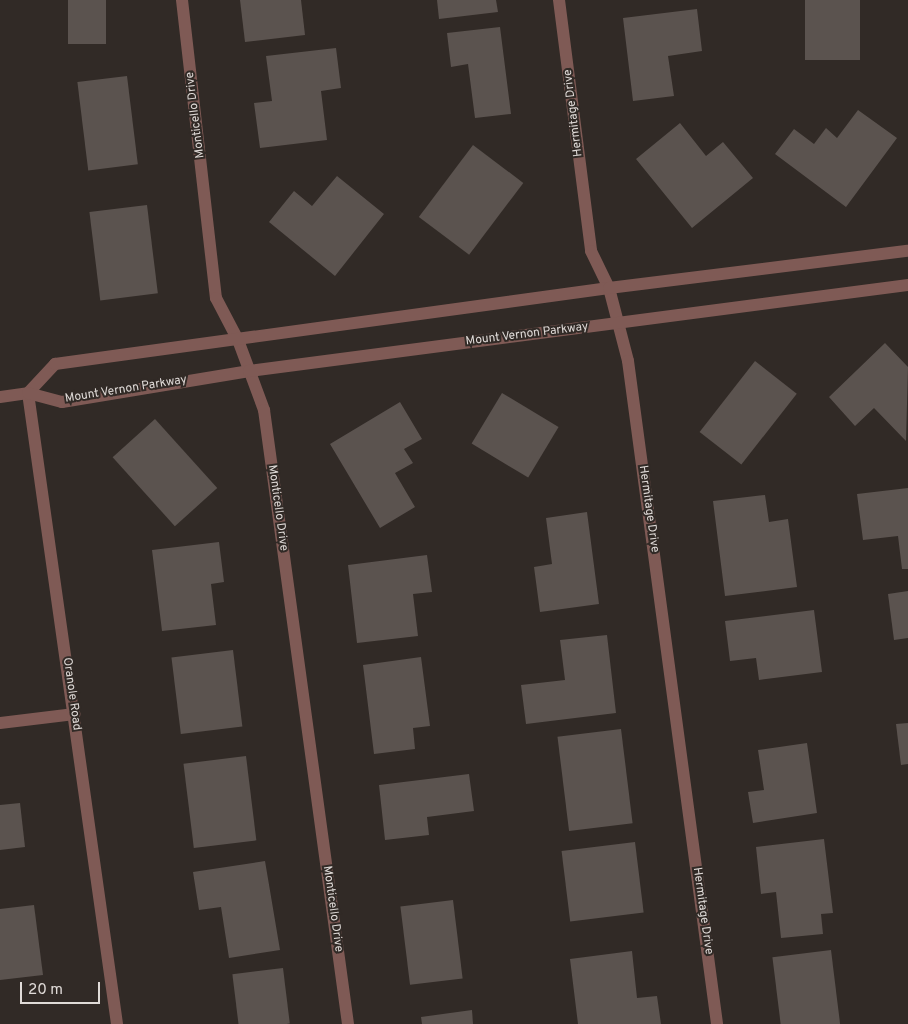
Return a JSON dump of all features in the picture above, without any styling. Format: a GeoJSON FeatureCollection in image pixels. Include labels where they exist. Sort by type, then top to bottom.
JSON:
{"type":"FeatureCollection","features":[{"type":"Feature","properties":{"kind":"street","name":"Monticello Drive"},"geometry":{"type":"LineString","coordinates":[[182,0],[216,298],[238,340],[264,410],[348,1024]]}},
{"type":"Feature","properties":{"kind":"street","name":"Hermitage Drive"},"geometry":{"type":"LineString","coordinates":[[559,0],[591,251],[609,288],[628,361],[717,1024]]}},
{"type":"Feature","properties":{"kind":"street"},"geometry":{"type":"LineString","coordinates":[[0,397],[28,393],[54,364],[609,288],[908,251]]}},
{"type":"Feature","properties":{"kind":"street","name":"Mount Vernon Parkway"},"geometry":{"type":"LineString","coordinates":[[28,393],[62,402],[250,371],[908,285]]}},
{"type":"Feature","properties":{"kind":"street","name":"Oranole Road"},"geometry":{"type":"LineString","coordinates":[[28,393],[117,1024]]}},
{"type":"Feature","properties":{"kind":"street"},"geometry":{"type":"LineString","coordinates":[[0,723],[74,714]]}},
{"type":"Feature","properties":{"kind":"building"},"geometry":{"type":"Polygon","coordinates":[[[68,0],[106,0],[106,44],[68,44],[68,0]]]}},
{"type":"Feature","properties":{"kind":"building"},"geometry":{"type":"Polygon","coordinates":[[[240,0],[301,0],[305,35],[245,42],[240,0]]]}},
{"type":"Feature","properties":{"kind":"building"},"geometry":{"type":"Polygon","coordinates":[[[437,0],[496,0],[498,12],[439,19],[437,0]]]}},
{"type":"Feature","properties":{"kind":"building"},"geometry":{"type":"Polygon","coordinates":[[[805,0],[860,0],[860,60],[805,60],[805,0]]]}},
{"type":"Feature","properties":{"kind":"building"},"geometry":{"type":"Polygon","coordinates":[[[697,9],[702,51],[668,56],[674,96],[633,101],[623,18],[697,9]]]}},
{"type":"Feature","properties":{"kind":"building"},"geometry":{"type":"Polygon","coordinates":[[[500,27],[511,114],[475,118],[468,64],[451,67],[447,33],[500,27]]]}},
{"type":"Feature","properties":{"kind":"building"},"geometry":{"type":"Polygon","coordinates":[[[336,48],[341,88],[321,91],[327,140],[260,148],[254,103],[272,101],[266,56],[336,48]]]}},
{"type":"Feature","properties":{"kind":"building"},"geometry":{"type":"Polygon","coordinates":[[[127,76],[138,164],[88,170],[77,82],[127,76]]]}},
{"type":"Feature","properties":{"kind":"building"},"geometry":{"type":"Polygon","coordinates":[[[858,110],[897,138],[846,207],[775,154],[794,129],[814,144],[826,128],[837,138],[858,110]]]}},
{"type":"Feature","properties":{"kind":"building"},"geometry":{"type":"Polygon","coordinates":[[[680,123],[706,156],[723,142],[753,178],[692,228],[636,159],[680,123]]]}},
{"type":"Feature","properties":{"kind":"building"},"geometry":{"type":"Polygon","coordinates":[[[473,145],[523,183],[469,255],[419,217],[473,145]]]}},
{"type":"Feature","properties":{"kind":"building"},"geometry":{"type":"Polygon","coordinates":[[[337,176],[384,214],[335,276],[269,222],[294,191],[312,206],[337,176]]]}},
{"type":"Feature","properties":{"kind":"building"},"geometry":{"type":"Polygon","coordinates":[[[147,205],[158,293],[100,300],[89,212],[147,205]]]}},
{"type":"Feature","properties":{"kind":"building"},"geometry":{"type":"Polygon","coordinates":[[[885,343],[908,367],[906,441],[874,408],[855,426],[829,397],[885,343]]]}},
{"type":"Feature","properties":{"kind":"building"},"geometry":{"type":"Polygon","coordinates":[[[755,361],[797,394],[741,465],[700,432],[755,361]]]}},
{"type":"Feature","properties":{"kind":"building"},"geometry":{"type":"Polygon","coordinates":[[[502,393],[559,427],[528,478],[472,444],[502,393]]]}},
{"type":"Feature","properties":{"kind":"building"},"geometry":{"type":"Polygon","coordinates":[[[400,402],[422,439],[404,449],[413,463],[395,473],[415,507],[380,528],[330,444],[400,402]]]}},
{"type":"Feature","properties":{"kind":"building"},"geometry":{"type":"Polygon","coordinates":[[[155,419],[217,488],[175,526],[113,457],[155,419]]]}},
{"type":"Feature","properties":{"kind":"building"},"geometry":{"type":"Polygon","coordinates":[[[908,488],[908,569],[902,569],[898,536],[863,540],[857,494],[908,488]]]}},
{"type":"Feature","properties":{"kind":"building"},"geometry":{"type":"Polygon","coordinates":[[[765,495],[769,522],[788,519],[797,587],[725,596],[713,501],[765,495]]]}},
{"type":"Feature","properties":{"kind":"building"},"geometry":{"type":"Polygon","coordinates":[[[587,512],[599,604],[540,612],[534,567],[552,564],[546,518],[587,512]]]}},
{"type":"Feature","properties":{"kind":"building"},"geometry":{"type":"Polygon","coordinates":[[[219,542],[224,582],[211,584],[216,625],[162,631],[152,550],[219,542]]]}},
{"type":"Feature","properties":{"kind":"building"},"geometry":{"type":"Polygon","coordinates":[[[427,555],[432,592],[413,594],[418,636],[357,643],[348,565],[427,555]]]}},
{"type":"Feature","properties":{"kind":"building"},"geometry":{"type":"Polygon","coordinates":[[[908,591],[908,638],[894,640],[888,594],[908,591]]]}},
{"type":"Feature","properties":{"kind":"building"},"geometry":{"type":"Polygon","coordinates":[[[814,610],[822,672],[759,680],[756,658],[730,661],[725,621],[814,610]]]}},
{"type":"Feature","properties":{"kind":"building"},"geometry":{"type":"Polygon","coordinates":[[[607,635],[616,713],[526,724],[521,685],[565,680],[560,640],[607,635]]]}},
{"type":"Feature","properties":{"kind":"building"},"geometry":{"type":"Polygon","coordinates":[[[233,650],[242,726],[181,734],[171,658],[233,650]]]}},
{"type":"Feature","properties":{"kind":"building"},"geometry":{"type":"Polygon","coordinates":[[[421,657],[430,726],[413,728],[415,749],[374,754],[363,665],[421,657]]]}},
{"type":"Feature","properties":{"kind":"building"},"geometry":{"type":"Polygon","coordinates":[[[908,723],[908,764],[901,765],[896,724],[908,723]]]}},
{"type":"Feature","properties":{"kind":"building"},"geometry":{"type":"Polygon","coordinates":[[[621,729],[633,823],[569,831],[557,737],[621,729]]]}},
{"type":"Feature","properties":{"kind":"building"},"geometry":{"type":"Polygon","coordinates":[[[807,743],[817,813],[753,823],[748,792],[764,790],[758,750],[807,743]]]}},
{"type":"Feature","properties":{"kind":"building"},"geometry":{"type":"Polygon","coordinates":[[[246,756],[256,840],[194,848],[183,764],[246,756]]]}},
{"type":"Feature","properties":{"kind":"building"},"geometry":{"type":"Polygon","coordinates":[[[469,774],[474,811],[427,817],[429,835],[385,840],[379,785],[469,774]]]}},
{"type":"Feature","properties":{"kind":"building"},"geometry":{"type":"Polygon","coordinates":[[[20,803],[25,847],[0,850],[0,805],[20,803]]]}},
{"type":"Feature","properties":{"kind":"building"},"geometry":{"type":"Polygon","coordinates":[[[824,839],[833,913],[821,914],[823,934],[781,938],[776,892],[761,894],[756,847],[824,839]]]}},
{"type":"Feature","properties":{"kind":"building"},"geometry":{"type":"Polygon","coordinates":[[[635,842],[644,912],[570,921],[562,851],[635,842]]]}},
{"type":"Feature","properties":{"kind":"building"},"geometry":{"type":"Polygon","coordinates":[[[265,861],[280,950],[229,958],[221,907],[199,910],[193,872],[265,861]]]}},
{"type":"Feature","properties":{"kind":"building"},"geometry":{"type":"Polygon","coordinates":[[[453,900],[463,978],[410,985],[400,906],[453,900]]]}},
{"type":"Feature","properties":{"kind":"building"},"geometry":{"type":"Polygon","coordinates":[[[34,905],[43,975],[0,980],[0,909],[34,905]]]}},
{"type":"Feature","properties":{"kind":"building"},"geometry":{"type":"Polygon","coordinates":[[[831,950],[840,1024],[781,1024],[772,957],[831,950]]]}},
{"type":"Feature","properties":{"kind":"building"},"geometry":{"type":"Polygon","coordinates":[[[632,951],[637,998],[657,996],[661,1024],[578,1024],[570,959],[632,951]]]}},
{"type":"Feature","properties":{"kind":"building"},"geometry":{"type":"Polygon","coordinates":[[[283,968],[290,1024],[238,1024],[232,974],[283,968]]]}},
{"type":"Feature","properties":{"kind":"building"},"geometry":{"type":"Polygon","coordinates":[[[472,1010],[473,1024],[422,1024],[421,1017],[472,1010]]]}}]}
